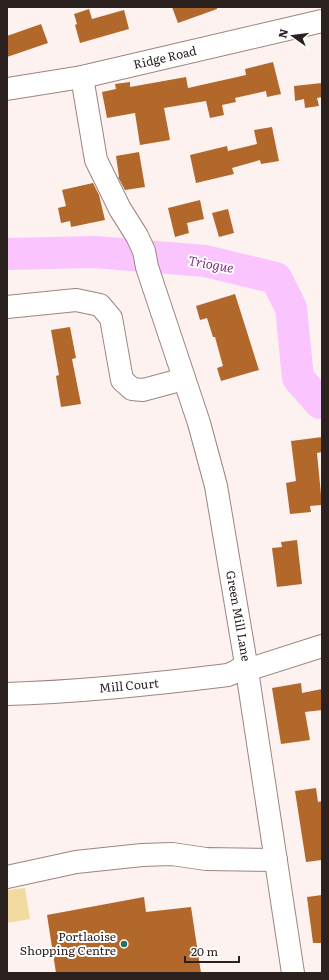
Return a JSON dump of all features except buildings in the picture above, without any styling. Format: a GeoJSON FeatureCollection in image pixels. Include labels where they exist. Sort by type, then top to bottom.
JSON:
{"type":"FeatureCollection","features":[{"type":"Feature","properties":{"kind":"street","name":"Ridge Road"},"geometry":{"type":"LineString","coordinates":[[7,89],[82,77],[322,21]]}},
{"type":"Feature","properties":{"kind":"street","name":"Green Mill Lane"},"geometry":{"type":"LineString","coordinates":[[82,77],[96,160],[120,209],[137,236],[144,251],[202,432],[216,486],[247,667],[293,973]]}},
{"type":"Feature","properties":{"kind":"street"},"geometry":{"type":"LineString","coordinates":[[7,307],[76,300],[100,305],[111,318],[122,380],[132,389],[143,390],[184,379]]}},
{"type":"Feature","properties":{"kind":"street","name":"Mill Court"},"geometry":{"type":"LineString","coordinates":[[7,694],[43,693],[171,682],[228,675],[247,667],[322,646]]}},
{"type":"Feature","properties":{"kind":"street"},"geometry":{"type":"LineString","coordinates":[[7,877],[76,862],[142,855],[172,854],[206,859],[276,860]]}},
{"type":"Feature","properties":{"kind":"shaded area"},"geometry":{"type":"Polygon","coordinates":[[[25,888],[30,919],[7,923],[7,890],[25,888]]]}},
{"type":"Feature","properties":{"kind":"waterway","name":"Triogue"},"geometry":{"type":"LineString","coordinates":[[7,254],[95,252],[205,261],[276,278],[291,308],[298,378],[320,403],[322,403]]}},
{"type":"Feature","properties":{"kind":"place","name":"Portlaoise Shopping Centre"},"geometry":{"type":"Point","coordinates":[124,944]}}]}
